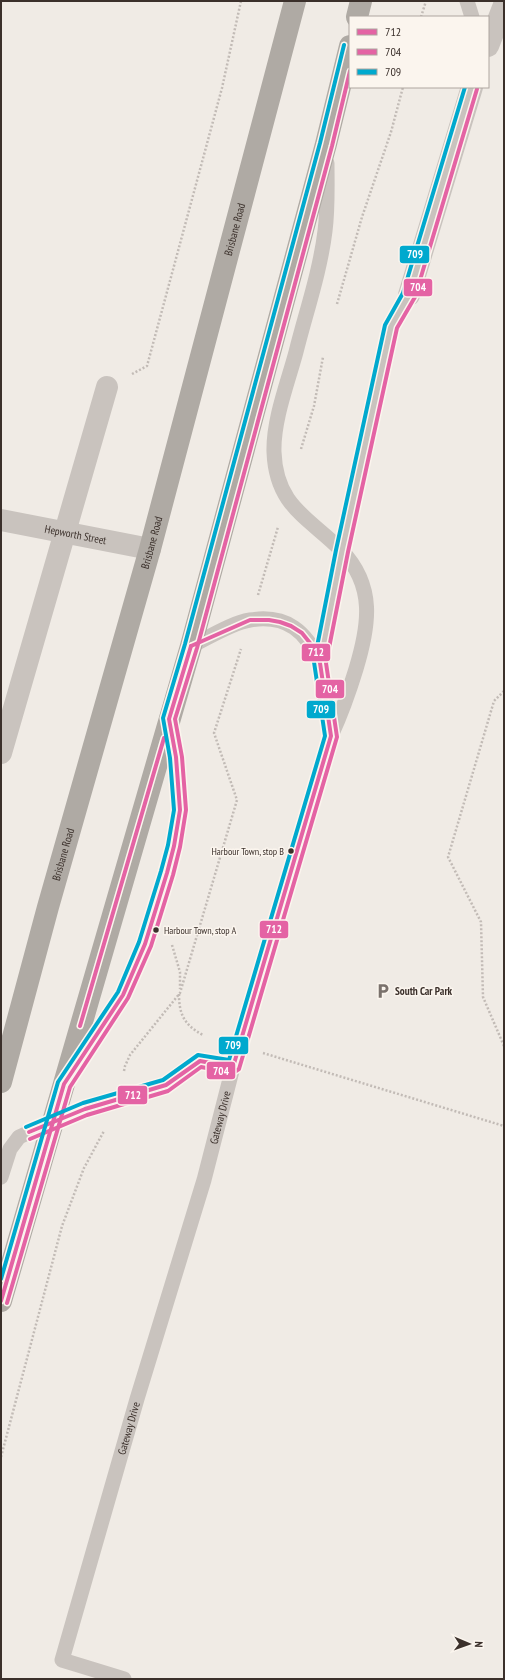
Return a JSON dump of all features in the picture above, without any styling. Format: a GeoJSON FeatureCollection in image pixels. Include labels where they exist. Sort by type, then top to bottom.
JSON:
{"type":"FeatureCollection","features":[{"type":"Feature","properties":{"kind":"highway","name":"Brisbane Road"},"geometry":{"type":"LineString","coordinates":[[1,1082],[48,906],[150,549],[295,1]]}},
{"type":"Feature","properties":{"kind":"highway"},"geometry":{"type":"LineString","coordinates":[[357,16],[361,1]]}},
{"type":"Feature","properties":{"kind":"highway"},"geometry":{"type":"LineString","coordinates":[[1,1301],[190,646],[326,144],[349,50]]}},
{"type":"Feature","properties":{"kind":"street"},"geometry":{"type":"LineString","coordinates":[[489,44],[504,6]]}},
{"type":"Feature","properties":{"kind":"street","name":"Gateway Drive"},"geometry":{"type":"LineString","coordinates":[[409,294],[472,88]]}},
{"type":"Feature","properties":{"kind":"street"},"geometry":{"type":"LineString","coordinates":[[1,753],[66,533],[107,387]]}},
{"type":"Feature","properties":{"kind":"street","name":"Hepworth Street"},"geometry":{"type":"LineString","coordinates":[[1,520],[150,549]]}},
{"type":"Feature","properties":{"kind":"lane"},"geometry":{"type":"LineString","coordinates":[[467,1],[472,16]]}},
{"type":"Feature","properties":{"kind":"lane"},"geometry":{"type":"LineString","coordinates":[[326,144],[326,215],[320,261],[280,411],[274,451],[277,476],[286,498],[299,513],[342,551],[354,567],[365,590],[367,625],[362,649],[345,705],[331,736]]}},
{"type":"Feature","properties":{"kind":"lane","name":"Gateway Drive"},"geometry":{"type":"LineString","coordinates":[[124,1679],[62,1660],[137,1399],[204,1180],[232,1067],[331,736],[320,663],[342,551],[391,326],[409,294]]}},
{"type":"Feature","properties":{"kind":"lane"},"geometry":{"type":"LineString","coordinates":[[190,646],[250,620],[269,620],[291,626],[302,633],[314,648],[320,663]]}},
{"type":"Feature","properties":{"kind":"lane"},"geometry":{"type":"LineString","coordinates":[[64,1084],[123,995],[139,960],[174,846],[180,810],[176,757],[169,719]]}},
{"type":"Feature","properties":{"kind":"lane"},"geometry":{"type":"LineString","coordinates":[[1,1177],[10,1149],[19,1137],[52,1122],[119,1098],[166,1085],[200,1061],[232,1067]]}},
{"type":"Feature","properties":{"kind":"path"},"geometry":{"type":"LineString","coordinates":[[107,387],[147,366],[222,88],[241,1]]}},
{"type":"Feature","properties":{"kind":"path"},"geometry":{"type":"LineString","coordinates":[[421,16],[426,1]]}},
{"type":"Feature","properties":{"kind":"path"},"geometry":{"type":"LineString","coordinates":[[336,308],[362,217],[391,132],[403,88]]}},
{"type":"Feature","properties":{"kind":"path"},"geometry":{"type":"LineString","coordinates":[[300,452],[314,406],[324,354]]}},
{"type":"Feature","properties":{"kind":"path"},"geometry":{"type":"LineString","coordinates":[[1,1457],[62,1226],[84,1168],[114,1113],[119,1098],[125,1066],[130,1055],[180,993],[237,800],[214,732],[250,620],[286,498]]}},
{"type":"Feature","properties":{"kind":"path"},"geometry":{"type":"LineString","coordinates":[[504,691],[494,701],[448,858],[481,922],[483,997],[504,1046]]}},
{"type":"Feature","properties":{"kind":"path"},"geometry":{"type":"LineString","coordinates":[[152,921],[166,930],[173,949],[180,972],[180,1011],[184,1020],[201,1034],[504,1126]]}},
{"type":"Feature","properties":{"kind":"transit line","name":"709"},"geometry":{"type":"LineString","coordinates":[[1,1279],[58,1082],[118,992],[139,942],[161,871],[168,845],[174,810],[170,758],[163,718],[185,644],[320,143],[344,45]]}},
{"type":"Feature","properties":{"kind":"transit line","name":"704"},"geometry":{"type":"LineString","coordinates":[[7,1303],[70,1087],[128,998],[151,946],[173,875],[180,847],[186,810],[182,757],[175,719],[197,648],[332,146],[349,75]]}},
{"type":"Feature","properties":{"kind":"transit line","name":"709"},"geometry":{"type":"LineString","coordinates":[[26,1127],[83,1103],[163,1080],[198,1055],[229,1060],[325,736],[314,662],[336,550],[385,325],[403,293],[465,88]]}},
{"type":"Feature","properties":{"kind":"transit line","name":"704"},"geometry":{"type":"LineString","coordinates":[[30,1139],[87,1115],[168,1091],[201,1067],[233,1073],[239,1069],[337,737],[326,663],[348,552],[397,328],[415,297],[477,89]]}},
{"type":"Feature","properties":{"kind":"transit line","name":"712"},"geometry":{"type":"LineString","coordinates":[[191,646],[250,620],[269,620],[280,622],[291,626],[302,633],[314,648],[320,663],[331,736],[233,1067]]}},
{"type":"Feature","properties":{"kind":"transit line","name":"712"},"geometry":{"type":"LineString","coordinates":[[1,1301],[64,1084],[123,995],[145,944],[167,873],[174,846],[180,810],[176,757],[169,719],[191,646]]}},
{"type":"Feature","properties":{"kind":"transit line","name":"712"},"geometry":{"type":"LineString","coordinates":[[80,1026],[164,738]]}},
{"type":"Feature","properties":{"kind":"transit line","name":"712"},"geometry":{"type":"LineString","coordinates":[[29,1132],[85,1109],[166,1085],[200,1061],[233,1067]]}},
{"type":"Feature","properties":{"kind":"place","name":"Harbour Town, stop B"},"geometry":{"type":"Point","coordinates":[291,851]}},
{"type":"Feature","properties":{"kind":"place","name":"Harbour Town, stop A"},"geometry":{"type":"Point","coordinates":[156,930]}},
{"type":"Feature","properties":{"kind":"place","name":"South Car Park"},"geometry":{"type":"Point","coordinates":[383,991]}}]}
